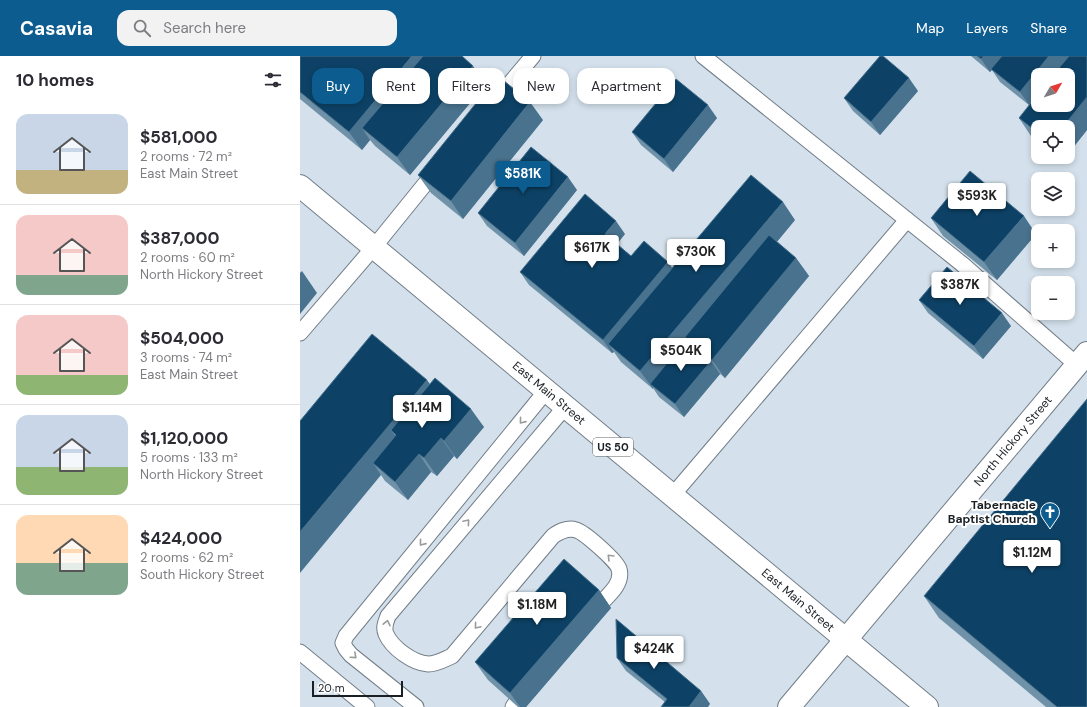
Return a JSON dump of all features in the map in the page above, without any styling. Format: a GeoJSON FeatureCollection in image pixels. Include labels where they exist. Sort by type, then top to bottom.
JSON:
{"type":"FeatureCollection","features":[{"type":"Feature","properties":{"kind":"main road","name":"East Main Street"},"geometry":{"type":"LineString","coordinates":[[300,186],[927,707]]}},
{"type":"Feature","properties":{"kind":"main road","name":"North Hickory Street"},"geometry":{"type":"LineString","coordinates":[[789,707],[1082,359]]}},
{"type":"Feature","properties":{"kind":"lane"},"geometry":{"type":"LineString","coordinates":[[488,110],[533,56]]}},
{"type":"Feature","properties":{"kind":"lane"},"geometry":{"type":"LineString","coordinates":[[703,56],[1082,359]]}},
{"type":"Feature","properties":{"kind":"lane"},"geometry":{"type":"LineString","coordinates":[[300,333],[374,247],[447,158]]}},
{"type":"Feature","properties":{"kind":"lane"},"geometry":{"type":"LineString","coordinates":[[672,496],[907,220]]}},
{"type":"Feature","properties":{"kind":"lane"},"geometry":{"type":"LineString","coordinates":[[416,707],[351,655],[343,643],[346,636],[546,391]]}},
{"type":"Feature","properties":{"kind":"lane"},"geometry":{"type":"LineString","coordinates":[[565,407],[388,616],[385,626],[386,634],[395,646],[415,662],[429,664],[452,656],[553,536],[566,529],[575,529],[583,533],[612,558],[619,569],[619,580],[603,601]]}},
{"type":"Feature","properties":{"kind":"lane"},"geometry":{"type":"LineString","coordinates":[[300,652],[368,707]]}},
{"type":"Feature","properties":{"kind":"building"},"geometry":{"type":"Polygon","coordinates":[[[300,56],[412,56],[402,68],[372,68],[372,104],[349,132],[315,104],[364,104],[364,68],[312,68],[312,102],[300,92],[300,56]]]}},
{"type":"Feature","properties":{"kind":"building"},"geometry":{"type":"Polygon","coordinates":[[[423,56],[462,56],[473,66],[471,68],[438,68],[438,104],[441,104],[397,157],[362,128],[382,104],[430,104],[430,68],[413,68],[423,56]]]}},
{"type":"Feature","properties":{"kind":"building"},"geometry":{"type":"Polygon","coordinates":[[[880,56],[883,56],[909,78],[871,122],[844,98],[880,56]]]}},
{"type":"Feature","properties":{"kind":"building"},"geometry":{"type":"Polygon","coordinates":[[[977,56],[984,56],[981,59],[977,56]]]}},
{"type":"Feature","properties":{"kind":"building"},"geometry":{"type":"Polygon","coordinates":[[[1002,56],[1049,56],[1039,68],[1031,68],[1031,78],[1020,92],[991,69],[1002,56]]]}},
{"type":"Feature","properties":{"kind":"building"},"geometry":{"type":"Polygon","coordinates":[[[1069,56],[1087,56],[1087,97],[1075,112],[1075,68],[1059,68],[1069,56]]]}},
{"type":"Feature","properties":{"kind":"building"},"geometry":{"type":"Polygon","coordinates":[[[676,79],[708,105],[664,159],[632,132],[655,104],[675,104],[676,79]]]}},
{"type":"Feature","properties":{"kind":"building"},"geometry":{"type":"Polygon","coordinates":[[[505,82],[513,88],[513,104],[528,104],[451,201],[418,175],[475,104],[505,104],[505,82]]]}},
{"type":"Feature","properties":{"kind":"building"},"geometry":{"type":"Polygon","coordinates":[[[1031,103],[1031,112],[1075,112],[1069,120],[1031,120],[1031,127],[1019,118],[1031,103]]]}},
{"type":"Feature","properties":{"kind":"building"},"geometry":{"type":"Polygon","coordinates":[[[531,147],[568,177],[515,243],[478,213],[531,147]]]}},
{"type":"Feature","properties":{"kind":"building"},"geometry":{"type":"Polygon","coordinates":[[[970,171],[1024,216],[984,262],[931,218],[970,171]]]}},
{"type":"Feature","properties":{"kind":"building"},"geometry":{"type":"Polygon","coordinates":[[[751,175],[783,202],[640,371],[608,344],[751,175]]]}},
{"type":"Feature","properties":{"kind":"building"},"geometry":{"type":"Polygon","coordinates":[[[585,194],[616,221],[605,234],[631,256],[644,241],[668,262],[603,340],[520,272],[585,194]]]}},
{"type":"Feature","properties":{"kind":"building"},"geometry":{"type":"Polygon","coordinates":[[[769,235],[796,258],[712,360],[685,337],[769,235]]]}},
{"type":"Feature","properties":{"kind":"building"},"geometry":{"type":"Polygon","coordinates":[[[947,267],[1002,313],[974,346],[919,300],[947,267]]]}},
{"type":"Feature","properties":{"kind":"building"},"geometry":{"type":"Polygon","coordinates":[[[372,334],[427,380],[300,532],[300,421],[372,334]]]}},
{"type":"Feature","properties":{"kind":"building"},"geometry":{"type":"Polygon","coordinates":[[[686,340],[711,361],[675,404],[650,384],[686,340]]]}},
{"type":"Feature","properties":{"kind":"building"},"geometry":{"type":"Polygon","coordinates":[[[435,378],[471,409],[444,441],[441,438],[424,458],[419,454],[395,482],[373,463],[396,435],[391,430],[435,378]]]}},
{"type":"Feature","properties":{"kind":"building","name":"Tabernacle Baptist Church"},"geometry":{"type":"Polygon","coordinates":[[[1087,399],[1087,707],[1057,707],[924,596],[1087,399]]]}},
{"type":"Feature","properties":{"kind":"building"},"geometry":{"type":"Polygon","coordinates":[[[564,559],[599,590],[510,693],[475,662],[564,559]]]}},
{"type":"Feature","properties":{"kind":"building"},"geometry":{"type":"Polygon","coordinates":[[[616,619],[701,691],[689,707],[661,707],[667,699],[617,658],[616,619]]]}},
{"type":"Feature","properties":{"kind":"place","name":"Tabernacle Baptist Church"},"geometry":{"type":"Point","coordinates":[1050,529]}}]}
